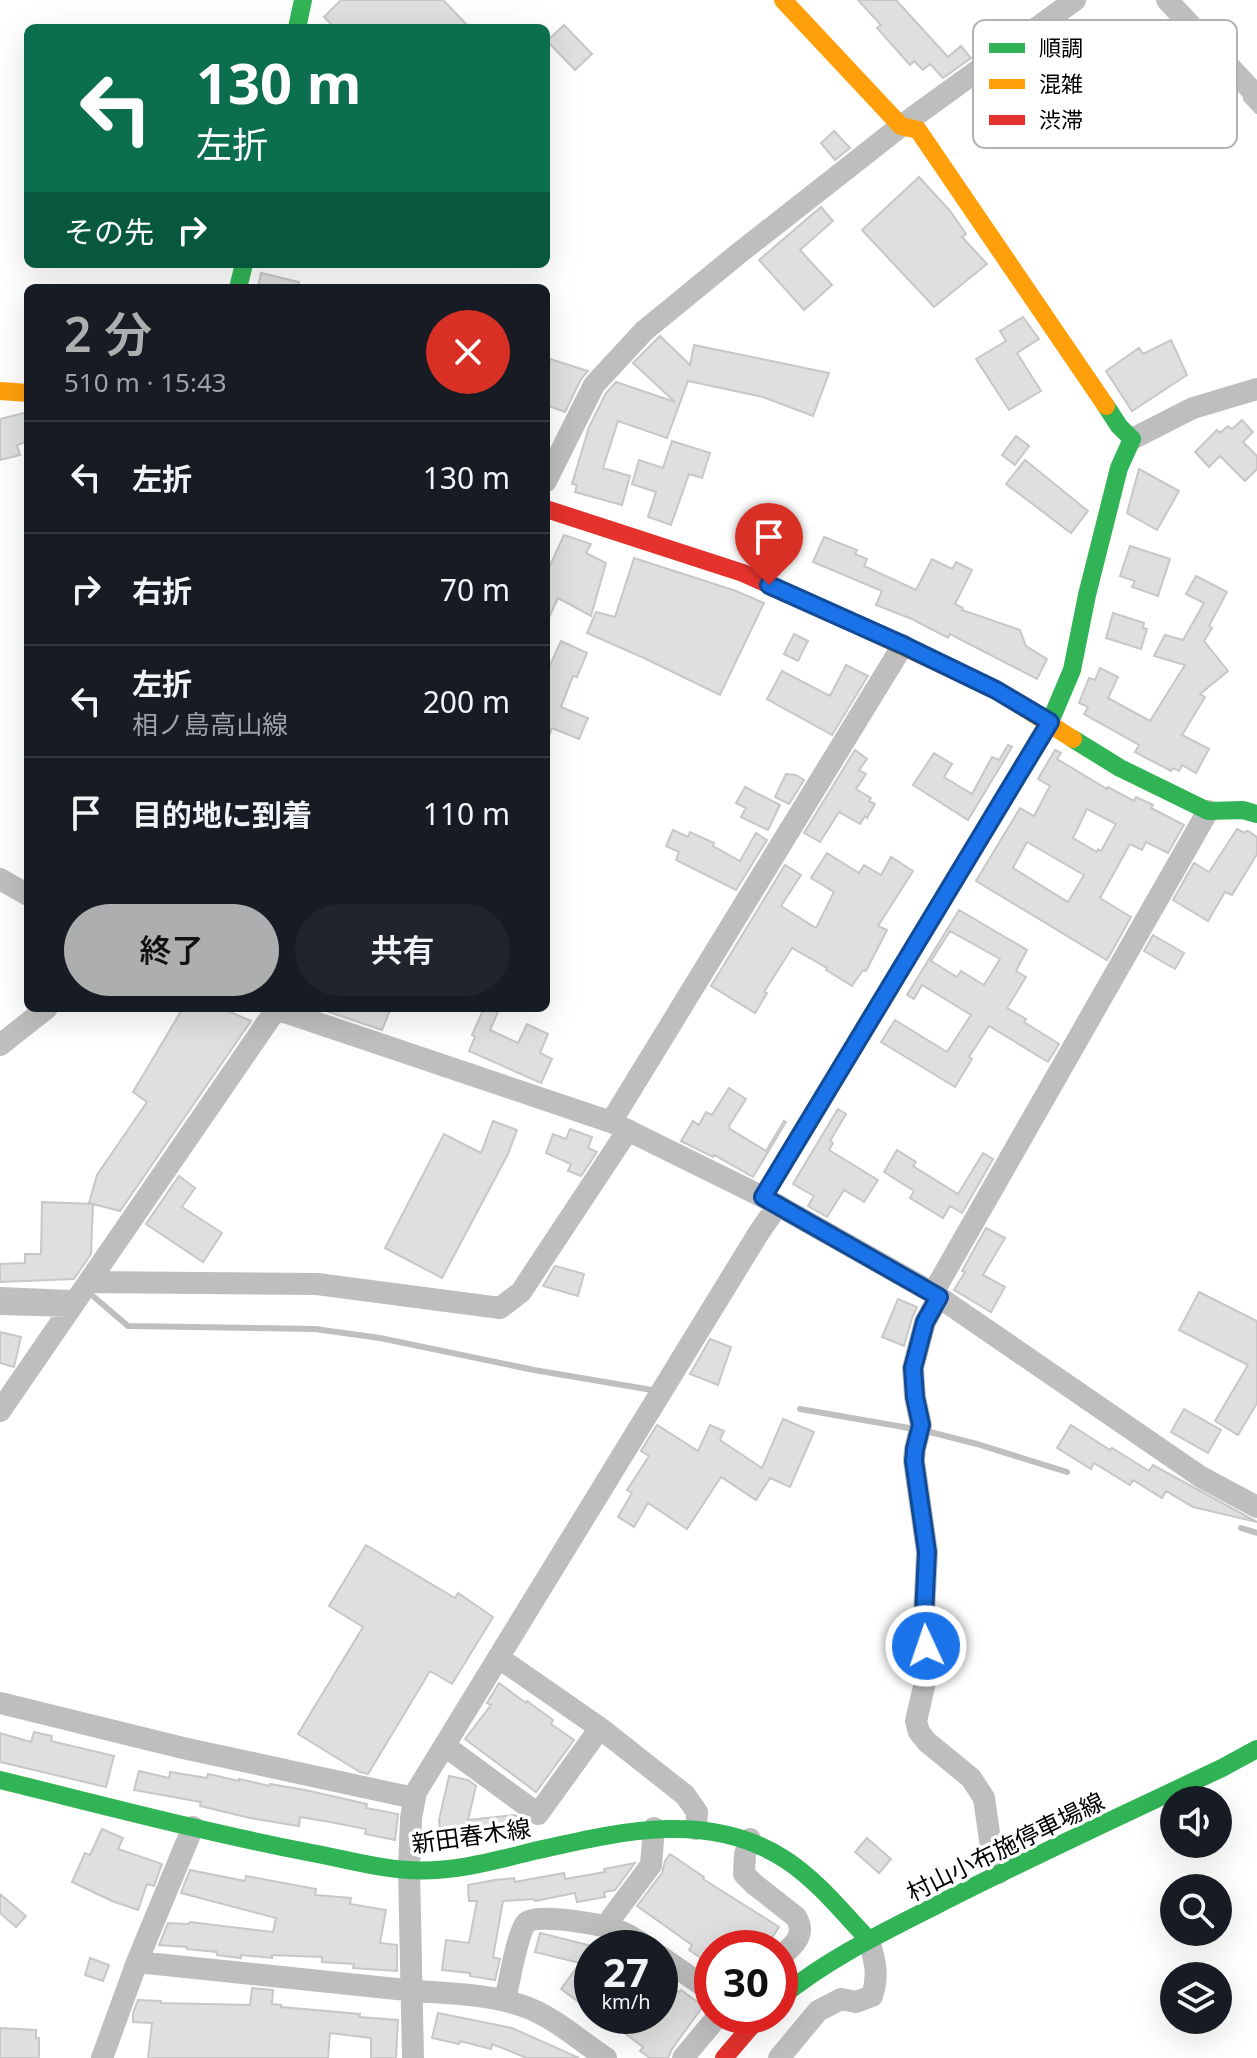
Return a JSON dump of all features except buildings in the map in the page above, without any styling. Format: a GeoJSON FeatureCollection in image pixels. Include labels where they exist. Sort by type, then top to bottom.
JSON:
{"type":"FeatureCollection","features":[{"type":"Feature","properties":{"kind":"main road"},"geometry":{"type":"LineString","coordinates":[[298,24],[303,0]]}},
{"type":"Feature","properties":{"kind":"main road"},"geometry":{"type":"LineString","coordinates":[[770,1201],[1050,722],[1072,670],[1119,468],[1132,439],[1119,426],[918,130],[901,126],[783,0]]}},
{"type":"Feature","properties":{"kind":"main road"},"geometry":{"type":"LineString","coordinates":[[0,391],[24,393]]}},
{"type":"Feature","properties":{"kind":"main road"},"geometry":{"type":"LineString","coordinates":[[550,510],[743,573],[996,690],[1120,768],[1208,811],[1243,810],[1257,814]]}},
{"type":"Feature","properties":{"kind":"main road","name":"村山小布施停車場線"},"geometry":{"type":"LineString","coordinates":[[798,1984],[820,1966],[999,1873],[1257,1749]]}},
{"type":"Feature","properties":{"kind":"main road","name":"新田春木線"},"geometry":{"type":"LineString","coordinates":[[0,1780],[274,1846],[409,1870],[481,1863],[619,1832],[654,1828],[727,1833],[750,1839],[786,1859],[810,1878],[869,1940]]}},
{"type":"Feature","properties":{"kind":"main road"},"geometry":{"type":"LineString","coordinates":[[724,2058],[745,2034]]}},
{"type":"Feature","properties":{"kind":"street"},"geometry":{"type":"LineString","coordinates":[[1047,20],[1075,0]]}},
{"type":"Feature","properties":{"kind":"street"},"geometry":{"type":"LineString","coordinates":[[1167,0],[1186,20]]}},
{"type":"Feature","properties":{"kind":"street"},"geometry":{"type":"LineString","coordinates":[[550,473],[594,385],[644,331],[901,126],[973,74]]}},
{"type":"Feature","properties":{"kind":"street"},"geometry":{"type":"LineString","coordinates":[[1237,75],[1257,96]]}},
{"type":"Feature","properties":{"kind":"street"},"geometry":{"type":"LineString","coordinates":[[1132,439],[1193,408],[1257,389]]}},
{"type":"Feature","properties":{"kind":"street"},"geometry":{"type":"LineString","coordinates":[[89,1282],[317,1284],[500,1308],[521,1292],[903,645]]}},
{"type":"Feature","properties":{"kind":"street"},"geometry":{"type":"LineString","coordinates":[[999,1873],[992,1854],[984,1798],[971,1778],[927,1742],[919,1732],[916,1721],[927,1667],[924,1615],[927,1552],[914,1461],[920,1430],[913,1368],[936,1295],[1208,811]]}},
{"type":"Feature","properties":{"kind":"street"},"geometry":{"type":"LineString","coordinates":[[0,879],[24,893]]}},
{"type":"Feature","properties":{"kind":"street"},"geometry":{"type":"LineString","coordinates":[[0,1045],[42,1012]]}},
{"type":"Feature","properties":{"kind":"street"},"geometry":{"type":"LineString","coordinates":[[0,1411],[273,1012]]}},
{"type":"Feature","properties":{"kind":"street"},"geometry":{"type":"LineString","coordinates":[[288,1012],[619,1126],[770,1201],[936,1295],[1201,1477],[1257,1507]]}},
{"type":"Feature","properties":{"kind":"street"},"geometry":{"type":"LineString","coordinates":[[413,2058],[409,1870],[414,1798],[750,1248],[770,1201]]}},
{"type":"Feature","properties":{"kind":"street"},"geometry":{"type":"LineString","coordinates":[[0,1304],[71,1306]]}},
{"type":"Feature","properties":{"kind":"street"},"geometry":{"type":"LineString","coordinates":[[499,1658],[600,1728],[685,1795],[697,1812],[696,1829]]}},
{"type":"Feature","properties":{"kind":"street"},"geometry":{"type":"LineString","coordinates":[[0,1703],[183,1748],[414,1798]]}},
{"type":"Feature","properties":{"kind":"street"},"geometry":{"type":"LineString","coordinates":[[445,1746],[538,1814],[600,1728]]}},
{"type":"Feature","properties":{"kind":"street"},"geometry":{"type":"LineString","coordinates":[[102,2058],[137,1962],[193,1827]]}},
{"type":"Feature","properties":{"kind":"street"},"geometry":{"type":"LineString","coordinates":[[608,1927],[612,1917],[651,1865],[654,1828]]}},
{"type":"Feature","properties":{"kind":"street"},"geometry":{"type":"LineString","coordinates":[[750,1839],[744,1874],[796,1917],[800,1924],[798,1933]]}},
{"type":"Feature","properties":{"kind":"street"},"geometry":{"type":"LineString","coordinates":[[505,2000],[521,1935],[525,1924],[532,1918],[616,1930]]}},
{"type":"Feature","properties":{"kind":"street"},"geometry":{"type":"LineString","coordinates":[[779,2058],[818,2011],[841,1999],[856,2002],[872,1996],[877,1981],[869,1940]]}},
{"type":"Feature","properties":{"kind":"street"},"geometry":{"type":"LineString","coordinates":[[137,1962],[505,2000],[528,2007],[606,2058]]}},
{"type":"Feature","properties":{"kind":"street"},"geometry":{"type":"LineString","coordinates":[[683,2058],[703,2034]]}},
{"type":"Feature","properties":{"kind":"waterway"},"geometry":{"type":"LineString","coordinates":[[1246,99],[1257,111]]}},
{"type":"Feature","properties":{"kind":"waterway"},"geometry":{"type":"LineString","coordinates":[[0,1290],[71,1293]]}},
{"type":"Feature","properties":{"kind":"waterway"},"geometry":{"type":"LineString","coordinates":[[94,1297],[128,1326],[315,1329],[380,1338],[534,1370],[652,1390]]}},
{"type":"Feature","properties":{"kind":"waterway"},"geometry":{"type":"LineString","coordinates":[[800,1409],[915,1429]]}},
{"type":"Feature","properties":{"kind":"waterway"},"geometry":{"type":"LineString","coordinates":[[926,1431],[1067,1472]]}},
{"type":"Feature","properties":{"kind":"waterway"},"geometry":{"type":"LineString","coordinates":[[1241,1528],[1257,1533]]}},
{"type":"Feature","properties":{"kind":"traffic: fast"},"geometry":{"type":"LineString","coordinates":[[298,24],[303,0]]}},
{"type":"Feature","properties":{"kind":"traffic: fast"},"geometry":{"type":"LineString","coordinates":[[239,284],[243,268]]}},
{"type":"Feature","properties":{"kind":"traffic: fast"},"geometry":{"type":"LineString","coordinates":[[763,1197],[1050,722],[1072,670],[1119,468],[1132,439],[1106,406]]}},
{"type":"Feature","properties":{"kind":"traffic: fast"},"geometry":{"type":"LineString","coordinates":[[1073,739],[1120,768],[1208,811],[1243,810],[1257,814]]}},
{"type":"Feature","properties":{"kind":"traffic: fast"},"geometry":{"type":"LineString","coordinates":[[798,1984],[876,1936],[1257,1749]]}},
{"type":"Feature","properties":{"kind":"traffic: fast"},"geometry":{"type":"LineString","coordinates":[[0,1780],[230,1836],[408,1870],[440,1870],[472,1865],[630,1832],[663,1829],[726,1834],[757,1844],[798,1868],[869,1940]]}},
{"type":"Feature","properties":{"kind":"traffic: slow"},"geometry":{"type":"LineString","coordinates":[[783,0],[901,126],[918,130],[1106,406]]}},
{"type":"Feature","properties":{"kind":"traffic: slow"},"geometry":{"type":"LineString","coordinates":[[0,391],[24,393]]}},
{"type":"Feature","properties":{"kind":"traffic: slow"},"geometry":{"type":"LineString","coordinates":[[812,604],[996,690],[1073,739]]}},
{"type":"Feature","properties":{"kind":"traffic: jam"},"geometry":{"type":"LineString","coordinates":[[550,510],[743,573],[812,604]]}},
{"type":"Feature","properties":{"kind":"traffic: jam"},"geometry":{"type":"LineString","coordinates":[[724,2058],[745,2034]]}},
{"type":"Feature","properties":{"kind":"route"},"geometry":{"type":"LineString","coordinates":[[769,585],[996,690],[1050,722],[763,1197],[939,1297],[925,1322],[913,1368],[921,1425],[914,1461],[927,1552],[926,1646]]}}]}
